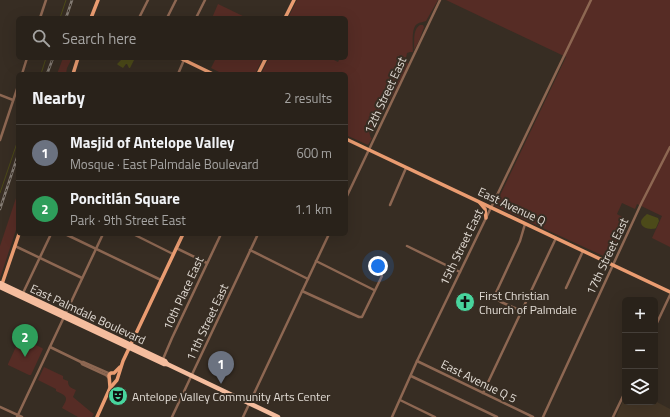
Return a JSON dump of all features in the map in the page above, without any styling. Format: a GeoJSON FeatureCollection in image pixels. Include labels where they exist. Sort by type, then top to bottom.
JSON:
{"type":"FeatureCollection","features":[{"type":"Feature","properties":{"kind":"highway","name":"East Palmdale Boulevard"},"geometry":{"type":"LineString","coordinates":[[1,286],[23,294],[164,364],[191,375],[278,417]]}},
{"type":"Feature","properties":{"kind":"highway","name":"East Palmdale Boulevard"},"geometry":{"type":"LineString","coordinates":[[1,286],[65,315]]}},
{"type":"Feature","properties":{"kind":"highway","name":"East Palmdale Boulevard"},"geometry":{"type":"LineString","coordinates":[[130,347],[163,360],[167,364]]}},
{"type":"Feature","properties":{"kind":"main road"},"geometry":{"type":"LineString","coordinates":[[92,16],[98,0]]}},
{"type":"Feature","properties":{"kind":"main road"},"geometry":{"type":"LineString","coordinates":[[286,16],[294,0]]}},
{"type":"Feature","properties":{"kind":"main road"},"geometry":{"type":"LineString","coordinates":[[74,72],[77,60]]}},
{"type":"Feature","properties":{"kind":"main road"},"geometry":{"type":"LineString","coordinates":[[184,60],[209,72]]}},
{"type":"Feature","properties":{"kind":"main road"},"geometry":{"type":"LineString","coordinates":[[259,72],[265,60]]}},
{"type":"Feature","properties":{"kind":"main road","name":"East Avenue Q"},"geometry":{"type":"LineString","coordinates":[[348,139],[406,168],[670,292]]}},
{"type":"Feature","properties":{"kind":"main road"},"geometry":{"type":"LineString","coordinates":[[479,202],[484,209],[486,218]]}},
{"type":"Feature","properties":{"kind":"main road"},"geometry":{"type":"LineString","coordinates":[[1,286],[18,236]]}},
{"type":"Feature","properties":{"kind":"main road"},"geometry":{"type":"LineString","coordinates":[[111,380],[117,380],[120,367],[182,236]]}},
{"type":"Feature","properties":{"kind":"main road"},"geometry":{"type":"LineString","coordinates":[[97,417],[110,388],[111,380],[109,375],[120,367]]}},
{"type":"Feature","properties":{"kind":"main road"},"geometry":{"type":"LineString","coordinates":[[113,373],[116,374],[117,377]]}},
{"type":"Feature","properties":{"kind":"street"},"geometry":{"type":"LineString","coordinates":[[41,16],[46,0]]}},
{"type":"Feature","properties":{"kind":"street"},"geometry":{"type":"LineString","coordinates":[[140,16],[148,0]]}},
{"type":"Feature","properties":{"kind":"street"},"geometry":{"type":"LineString","coordinates":[[169,16],[176,0]]}},
{"type":"Feature","properties":{"kind":"street"},"geometry":{"type":"LineString","coordinates":[[197,16],[205,0]]}},
{"type":"Feature","properties":{"kind":"street","name":"12th Street East"},"geometry":{"type":"LineString","coordinates":[[348,194],[440,0]]}},
{"type":"Feature","properties":{"kind":"street","name":"15th Street East"},"geometry":{"type":"LineString","coordinates":[[392,417],[490,207],[591,0]]}},
{"type":"Feature","properties":{"kind":"street"},"geometry":{"type":"LineString","coordinates":[[23,72],[26,60]]}},
{"type":"Feature","properties":{"kind":"street"},"geometry":{"type":"LineString","coordinates":[[179,72],[184,60]]}},
{"type":"Feature","properties":{"kind":"street"},"geometry":{"type":"LineString","coordinates":[[0,140],[16,93]]}},
{"type":"Feature","properties":{"kind":"street"},"geometry":{"type":"LineString","coordinates":[[0,95],[14,100]]}},
{"type":"Feature","properties":{"kind":"street","name":"17th Street East"},"geometry":{"type":"LineString","coordinates":[[543,417],[641,204],[670,147]]}},
{"type":"Feature","properties":{"kind":"street"},"geometry":{"type":"LineString","coordinates":[[390,205],[406,168]]}},
{"type":"Feature","properties":{"kind":"street"},"geometry":{"type":"LineString","coordinates":[[522,311],[501,302],[494,297],[520,241],[525,224]]}},
{"type":"Feature","properties":{"kind":"street"},"geometry":{"type":"LineString","coordinates":[[23,294],[50,236]]}},
{"type":"Feature","properties":{"kind":"street"},"geometry":{"type":"LineString","coordinates":[[69,236],[161,280]]}},
{"type":"Feature","properties":{"kind":"street"},"geometry":{"type":"LineString","coordinates":[[18,416],[102,236]]}},
{"type":"Feature","properties":{"kind":"street"},"geometry":{"type":"LineString","coordinates":[[136,236],[173,254]]}},
{"type":"Feature","properties":{"kind":"street","name":"10th Place East"},"geometry":{"type":"LineString","coordinates":[[163,360],[220,236]]}},
{"type":"Feature","properties":{"kind":"street","name":"11th Street East"},"geometry":{"type":"LineString","coordinates":[[172,417],[257,236]]}},
{"type":"Feature","properties":{"kind":"street"},"geometry":{"type":"LineString","coordinates":[[243,417],[328,236]]}},
{"type":"Feature","properties":{"kind":"street"},"geometry":{"type":"LineString","coordinates":[[483,393],[556,238]]}},
{"type":"Feature","properties":{"kind":"street"},"geometry":{"type":"LineString","coordinates":[[15,246],[82,278]]}},
{"type":"Feature","properties":{"kind":"street"},"geometry":{"type":"LineString","coordinates":[[407,246],[460,272]]}},
{"type":"Feature","properties":{"kind":"street"},"geometry":{"type":"LineString","coordinates":[[176,248],[207,263]]}},
{"type":"Feature","properties":{"kind":"street"},"geometry":{"type":"LineString","coordinates":[[250,250],[308,279]]}},
{"type":"Feature","properties":{"kind":"street"},"geometry":{"type":"LineString","coordinates":[[566,288],[583,251]]}},
{"type":"Feature","properties":{"kind":"street"},"geometry":{"type":"LineString","coordinates":[[316,261],[374,290]]}},
{"type":"Feature","properties":{"kind":"street"},"geometry":{"type":"LineString","coordinates":[[302,291],[362,318],[374,290],[382,276]]}},
{"type":"Feature","properties":{"kind":"street"},"geometry":{"type":"LineString","coordinates":[[658,321],[670,295]]}},
{"type":"Feature","properties":{"kind":"street"},"geometry":{"type":"LineString","coordinates":[[50,347],[81,362],[108,373],[113,373]]}},
{"type":"Feature","properties":{"kind":"street","name":"East Avenue Q 5"},"geometry":{"type":"LineString","coordinates":[[417,361],[533,417]]}},
{"type":"Feature","properties":{"kind":"street"},"geometry":{"type":"LineString","coordinates":[[81,362],[82,364],[106,375],[111,380]]}},
{"type":"Feature","properties":{"kind":"street"},"geometry":{"type":"LineString","coordinates":[[411,376],[497,417]]}},
{"type":"Feature","properties":{"kind":"street"},"geometry":{"type":"LineString","coordinates":[[613,417],[622,398]]}},
{"type":"Feature","properties":{"kind":"street"},"geometry":{"type":"LineString","coordinates":[[400,400],[435,417]]}},
{"type":"Feature","properties":{"kind":"street"},"geometry":{"type":"LineString","coordinates":[[0,407],[22,417]]}},
{"type":"Feature","properties":{"kind":"shaded area"},"geometry":{"type":"Polygon","coordinates":[[[297,0],[438,0],[426,21],[418,23],[415,26],[413,52],[407,53],[406,58],[397,54],[405,59],[408,65],[373,133],[369,132],[372,138],[368,145],[348,136],[348,72],[262,72],[268,60],[334,60],[338,62],[339,60],[348,60],[348,16],[289,16],[297,0]]]}},
{"type":"Feature","properties":{"kind":"shaded area"},"geometry":{"type":"Polygon","coordinates":[[[446,0],[670,0],[670,247],[652,238],[662,216],[637,204],[635,209],[622,203],[617,214],[629,221],[610,259],[495,206],[566,57],[446,0]]]}},
{"type":"Feature","properties":{"kind":"shaded area"},"geometry":{"type":"Polygon","coordinates":[[[218,4],[243,16],[213,16],[218,4]]]}},
{"type":"Feature","properties":{"kind":"shaded area"},"geometry":{"type":"Polygon","coordinates":[[[423,25],[424,27],[414,50],[414,36],[417,27],[423,25]]]}},
{"type":"Feature","properties":{"kind":"shaded area"},"geometry":{"type":"Polygon","coordinates":[[[62,60],[71,60],[66,72],[58,72],[62,60]]]}},
{"type":"Feature","properties":{"kind":"shaded area"},"geometry":{"type":"Polygon","coordinates":[[[121,60],[134,60],[130,68],[127,64],[123,68],[117,64],[121,60]]]}},
{"type":"Feature","properties":{"kind":"shaded area"},"geometry":{"type":"Polygon","coordinates":[[[215,60],[262,60],[256,72],[219,72],[211,68],[215,60]]]}},
{"type":"Feature","properties":{"kind":"shaded area"},"geometry":{"type":"Polygon","coordinates":[[[16,198],[16,230],[0,278],[0,246],[16,198]]]}},
{"type":"Feature","properties":{"kind":"shaded area"},"geometry":{"type":"Polygon","coordinates":[[[647,214],[658,218],[659,221],[656,228],[647,228],[641,224],[642,220],[647,214]]]}},
{"type":"Feature","properties":{"kind":"shaded area"},"geometry":{"type":"Polygon","coordinates":[[[20,338],[43,349],[31,375],[8,365],[20,338]]]}},
{"type":"Feature","properties":{"kind":"shaded area"},"geometry":{"type":"Polygon","coordinates":[[[44,367],[63,376],[63,379],[68,381],[70,387],[76,390],[73,397],[94,414],[92,417],[78,417],[62,408],[66,401],[66,397],[56,391],[56,389],[38,380],[44,367]]]}},
{"type":"Feature","properties":{"kind":"shaded area"},"geometry":{"type":"Polygon","coordinates":[[[622,403],[622,405],[658,405],[658,403],[670,409],[670,417],[616,417],[622,403]]]}},
{"type":"Feature","properties":{"kind":"waterway"},"geometry":{"type":"LineString","coordinates":[[61,16],[66,0]]}},
{"type":"Feature","properties":{"kind":"waterway"},"geometry":{"type":"LineString","coordinates":[[42,72],[45,60]]}},
{"type":"Feature","properties":{"kind":"waterway"},"geometry":{"type":"LineString","coordinates":[[0,193],[16,146]]}},
{"type":"Feature","properties":{"kind":"railway"},"geometry":{"type":"LineString","coordinates":[[67,16],[72,0]]}},
{"type":"Feature","properties":{"kind":"railway"},"geometry":{"type":"LineString","coordinates":[[48,72],[52,60]]}},
{"type":"Feature","properties":{"kind":"railway"},"geometry":{"type":"LineString","coordinates":[[0,209],[16,161]]}},
{"type":"Feature","properties":{"kind":"place","name":"First Christian Church of Palmdale"},"geometry":{"type":"Point","coordinates":[465,302]}},
{"type":"Feature","properties":{"kind":"place","name":"Poncitlán Square"},"geometry":{"type":"Point","coordinates":[25,357]}},
{"type":"Feature","properties":{"kind":"place","name":"Masjid of Antelope Valley"},"geometry":{"type":"Point","coordinates":[221,384]}},
{"type":"Feature","properties":{"kind":"place","name":"Antelope Valley Community Arts Center"},"geometry":{"type":"Point","coordinates":[118,396]}}]}
